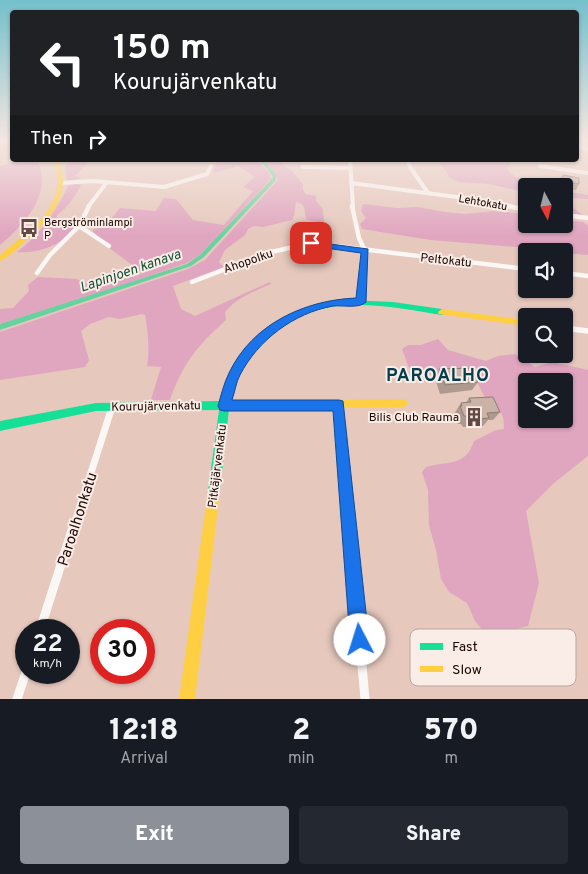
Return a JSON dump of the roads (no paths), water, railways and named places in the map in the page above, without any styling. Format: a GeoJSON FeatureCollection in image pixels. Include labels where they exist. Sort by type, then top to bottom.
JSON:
{"type":"FeatureCollection","features":[{"type":"Feature","properties":{"kind":"street"},"geometry":{"type":"LineString","coordinates":[[0,259],[47,216],[58,199],[62,183],[61,172]]}},
{"type":"Feature","properties":{"kind":"street"},"geometry":{"type":"LineString","coordinates":[[62,183],[85,181],[171,186],[206,174],[207,172]]}},
{"type":"Feature","properties":{"kind":"street"},"geometry":{"type":"LineString","coordinates":[[350,172],[353,216],[365,251],[360,302]]}},
{"type":"Feature","properties":{"kind":"street"},"geometry":{"type":"LineString","coordinates":[[413,172],[428,193]]}},
{"type":"Feature","properties":{"kind":"street"},"geometry":{"type":"LineString","coordinates":[[37,273],[50,256],[79,226],[92,200],[107,182]]}},
{"type":"Feature","properties":{"kind":"street","name":"Lehtokatu"},"geometry":{"type":"LineString","coordinates":[[351,184],[487,201],[518,208]]}},
{"type":"Feature","properties":{"kind":"street"},"geometry":{"type":"LineString","coordinates":[[573,216],[588,218]]}},
{"type":"Feature","properties":{"kind":"street"},"geometry":{"type":"LineString","coordinates":[[79,226],[109,246]]}},
{"type":"Feature","properties":{"kind":"street","name":"Ahopolku"},"geometry":{"type":"LineString","coordinates":[[192,282],[267,254],[298,245],[330,245],[365,251]]}},
{"type":"Feature","properties":{"kind":"street","name":"Peltokatu"},"geometry":{"type":"LineString","coordinates":[[365,251],[518,268]]}},
{"type":"Feature","properties":{"kind":"street"},"geometry":{"type":"LineString","coordinates":[[573,275],[588,276]]}},
{"type":"Feature","properties":{"kind":"street","name":"Pitkäjärvenkatu"},"geometry":{"type":"LineString","coordinates":[[187,699],[224,406],[231,379],[255,344],[270,331],[296,314],[312,307],[334,302],[360,302],[518,322]]}},
{"type":"Feature","properties":{"kind":"street"},"geometry":{"type":"LineString","coordinates":[[573,329],[588,331]]}},
{"type":"Feature","properties":{"kind":"street","name":"Kourujärvenkatu"},"geometry":{"type":"LineString","coordinates":[[0,426],[85,408],[403,403]]}},
{"type":"Feature","properties":{"kind":"street"},"geometry":{"type":"LineString","coordinates":[[339,405],[365,699]]}},
{"type":"Feature","properties":{"kind":"street","name":"Paroalhonkatu"},"geometry":{"type":"LineString","coordinates":[[44,619],[112,407]]}},
{"type":"Feature","properties":{"kind":"street"},"geometry":{"type":"LineString","coordinates":[[17,699],[22,684]]}},
{"type":"Feature","properties":{"kind":"waterway","name":"Lapinjoen kanava"},"geometry":{"type":"LineString","coordinates":[[0,327],[189,265],[202,256],[273,181],[275,177],[271,172]]}},
{"type":"Feature","properties":{"kind":"place","name":"Bergströminlampi P"},"geometry":{"type":"Point","coordinates":[29,228]}},
{"type":"Feature","properties":{"kind":"place","name":"Bilis Club Rauma"},"geometry":{"type":"Point","coordinates":[474,417]}},
{"type":"Feature","properties":{"kind":"district","name":"PAROALHO"},"geometry":{"type":"Point","coordinates":[438,375]}}]}
